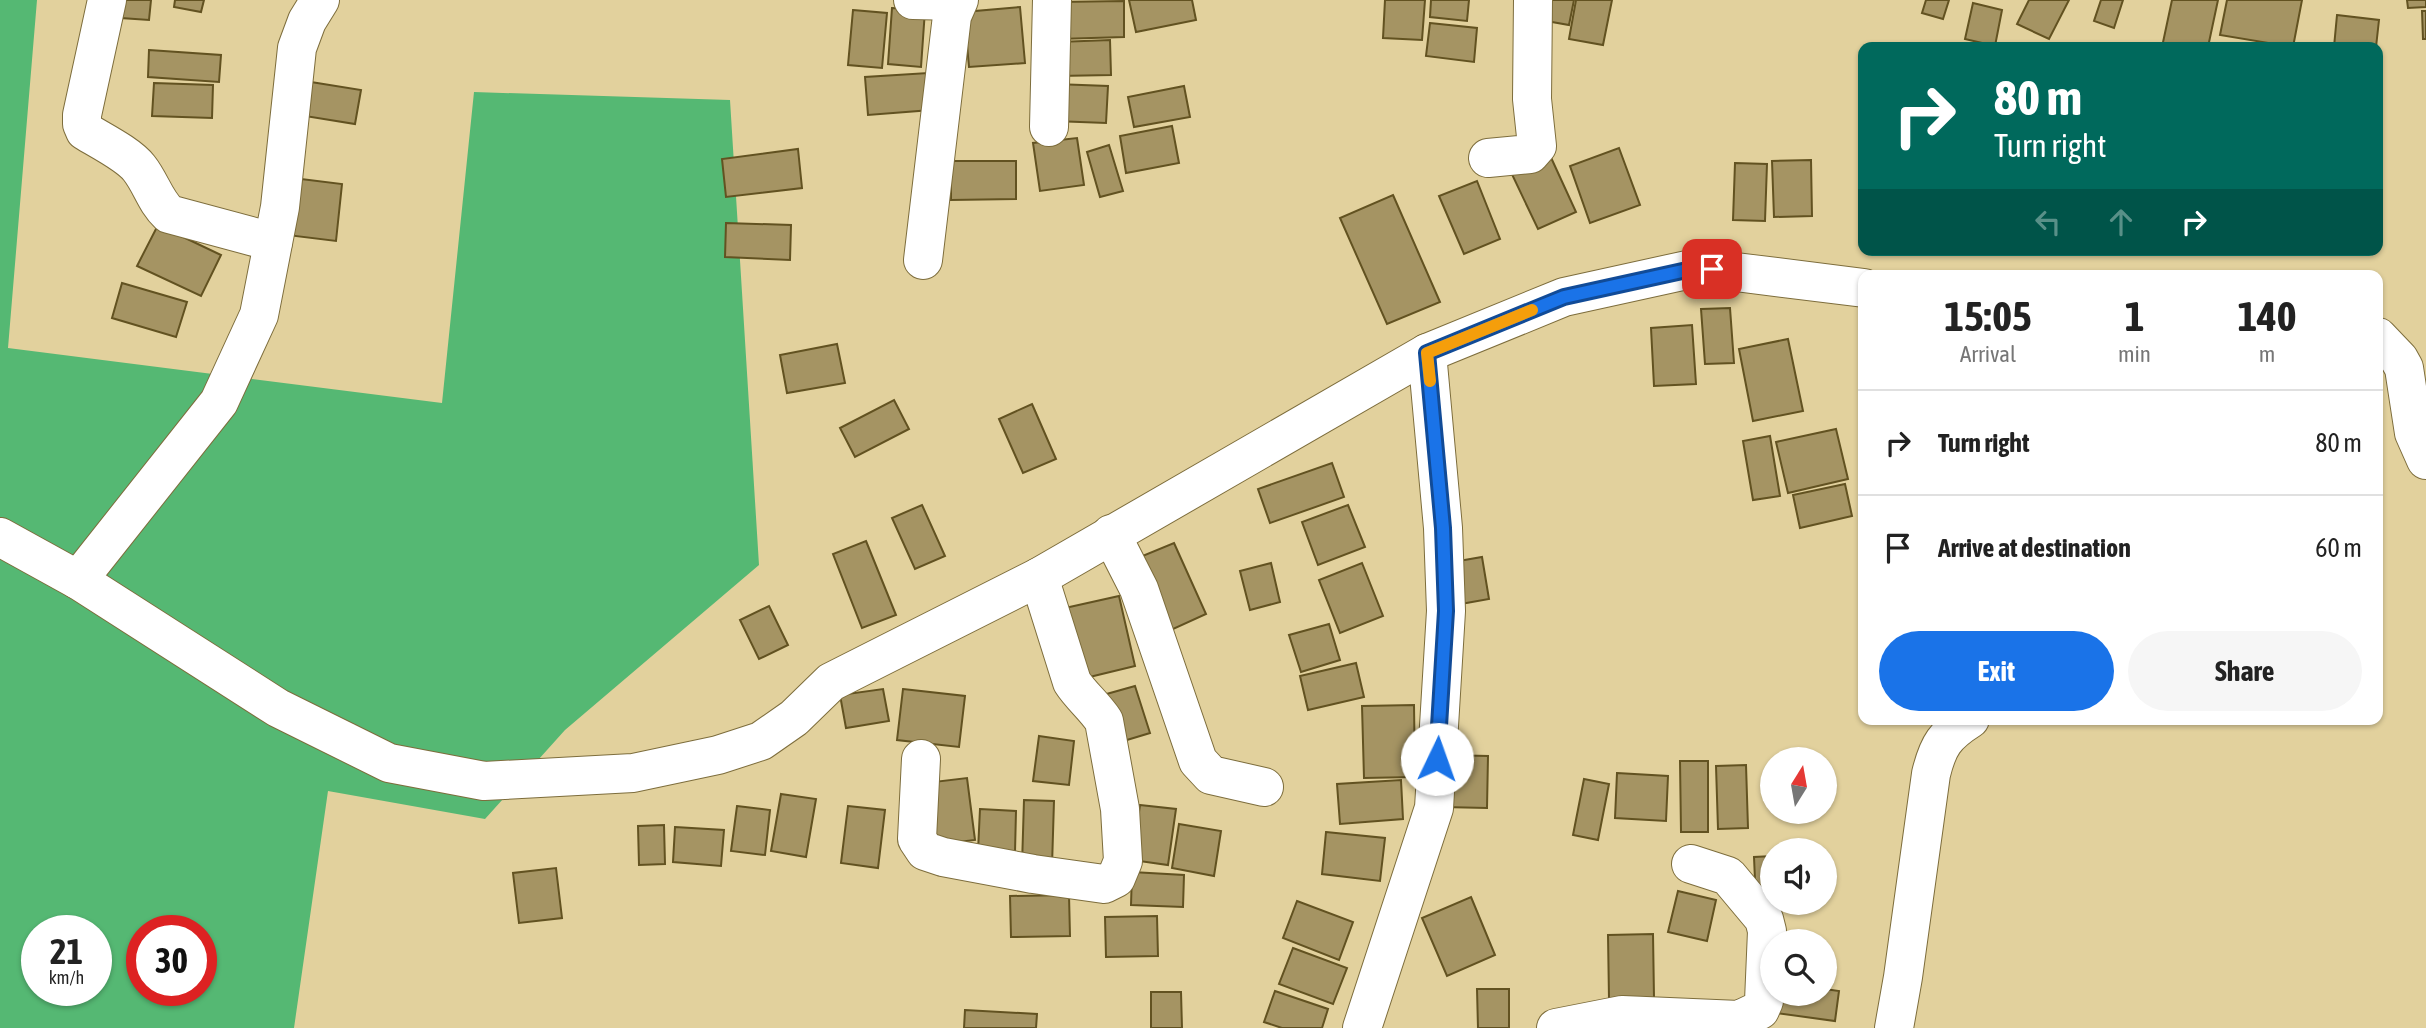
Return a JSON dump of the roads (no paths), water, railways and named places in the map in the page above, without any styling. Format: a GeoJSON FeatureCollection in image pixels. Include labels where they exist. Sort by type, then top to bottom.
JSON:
{"type":"FeatureCollection","features":[{"type":"Feature","properties":{"kind":"street"},"geometry":{"type":"LineString","coordinates":[[107,0],[82,115],[85,131],[136,164],[160,206],[169,214],[272,242]]}},
{"type":"Feature","properties":{"kind":"street"},"geometry":{"type":"LineString","coordinates":[[78,580],[219,402],[259,315],[280,207],[297,48],[307,21],[320,0]]}},
{"type":"Feature","properties":{"kind":"street"},"geometry":{"type":"LineString","coordinates":[[913,0],[958,0],[952,16],[923,260]]}},
{"type":"Feature","properties":{"kind":"street"},"geometry":{"type":"LineString","coordinates":[[1049,127],[1052,0]]}},
{"type":"Feature","properties":{"kind":"street"},"geometry":{"type":"LineString","coordinates":[[1488,158],[1530,153],[1537,146],[1532,99],[1532,0]]}},
{"type":"Feature","properties":{"kind":"street"},"geometry":{"type":"LineString","coordinates":[[0,537],[78,580],[278,708],[389,763],[484,781],[633,773],[719,755],[774,733],[794,719],[831,682],[1040,577],[1427,353],[1564,297],[1687,270],[1712,269],[1858,287]]}},
{"type":"Feature","properties":{"kind":"street"},"geometry":{"type":"LineString","coordinates":[[2383,342],[2399,359],[2415,361]]}},
{"type":"Feature","properties":{"kind":"street"},"geometry":{"type":"LineString","coordinates":[[1362,1028],[1434,808],[1446,611],[1443,528],[1427,353]]}},
{"type":"Feature","properties":{"kind":"street"},"geometry":{"type":"LineString","coordinates":[[2383,396],[2415,361]]}},
{"type":"Feature","properties":{"kind":"street"},"geometry":{"type":"LineString","coordinates":[[2415,361],[2414,433],[2426,460]]}},
{"type":"Feature","properties":{"kind":"street"},"geometry":{"type":"LineString","coordinates":[[1111,534],[1139,589],[1198,761],[1211,775],[1264,787]]}},
{"type":"Feature","properties":{"kind":"street"},"geometry":{"type":"LineString","coordinates":[[921,759],[917,839],[925,851],[943,857],[1104,884],[1115,878],[1123,861],[1120,809],[1104,721],[1072,682],[1040,577]]}},
{"type":"Feature","properties":{"kind":"street"},"geometry":{"type":"LineString","coordinates":[[1894,1028],[1931,774],[1937,748],[1961,725]]}},
{"type":"Feature","properties":{"kind":"street"},"geometry":{"type":"LineString","coordinates":[[1556,1028],[1622,1015],[1739,1020],[1760,1010],[1764,1001],[1767,931],[1764,919],[1728,876],[1691,864]]}}]}
